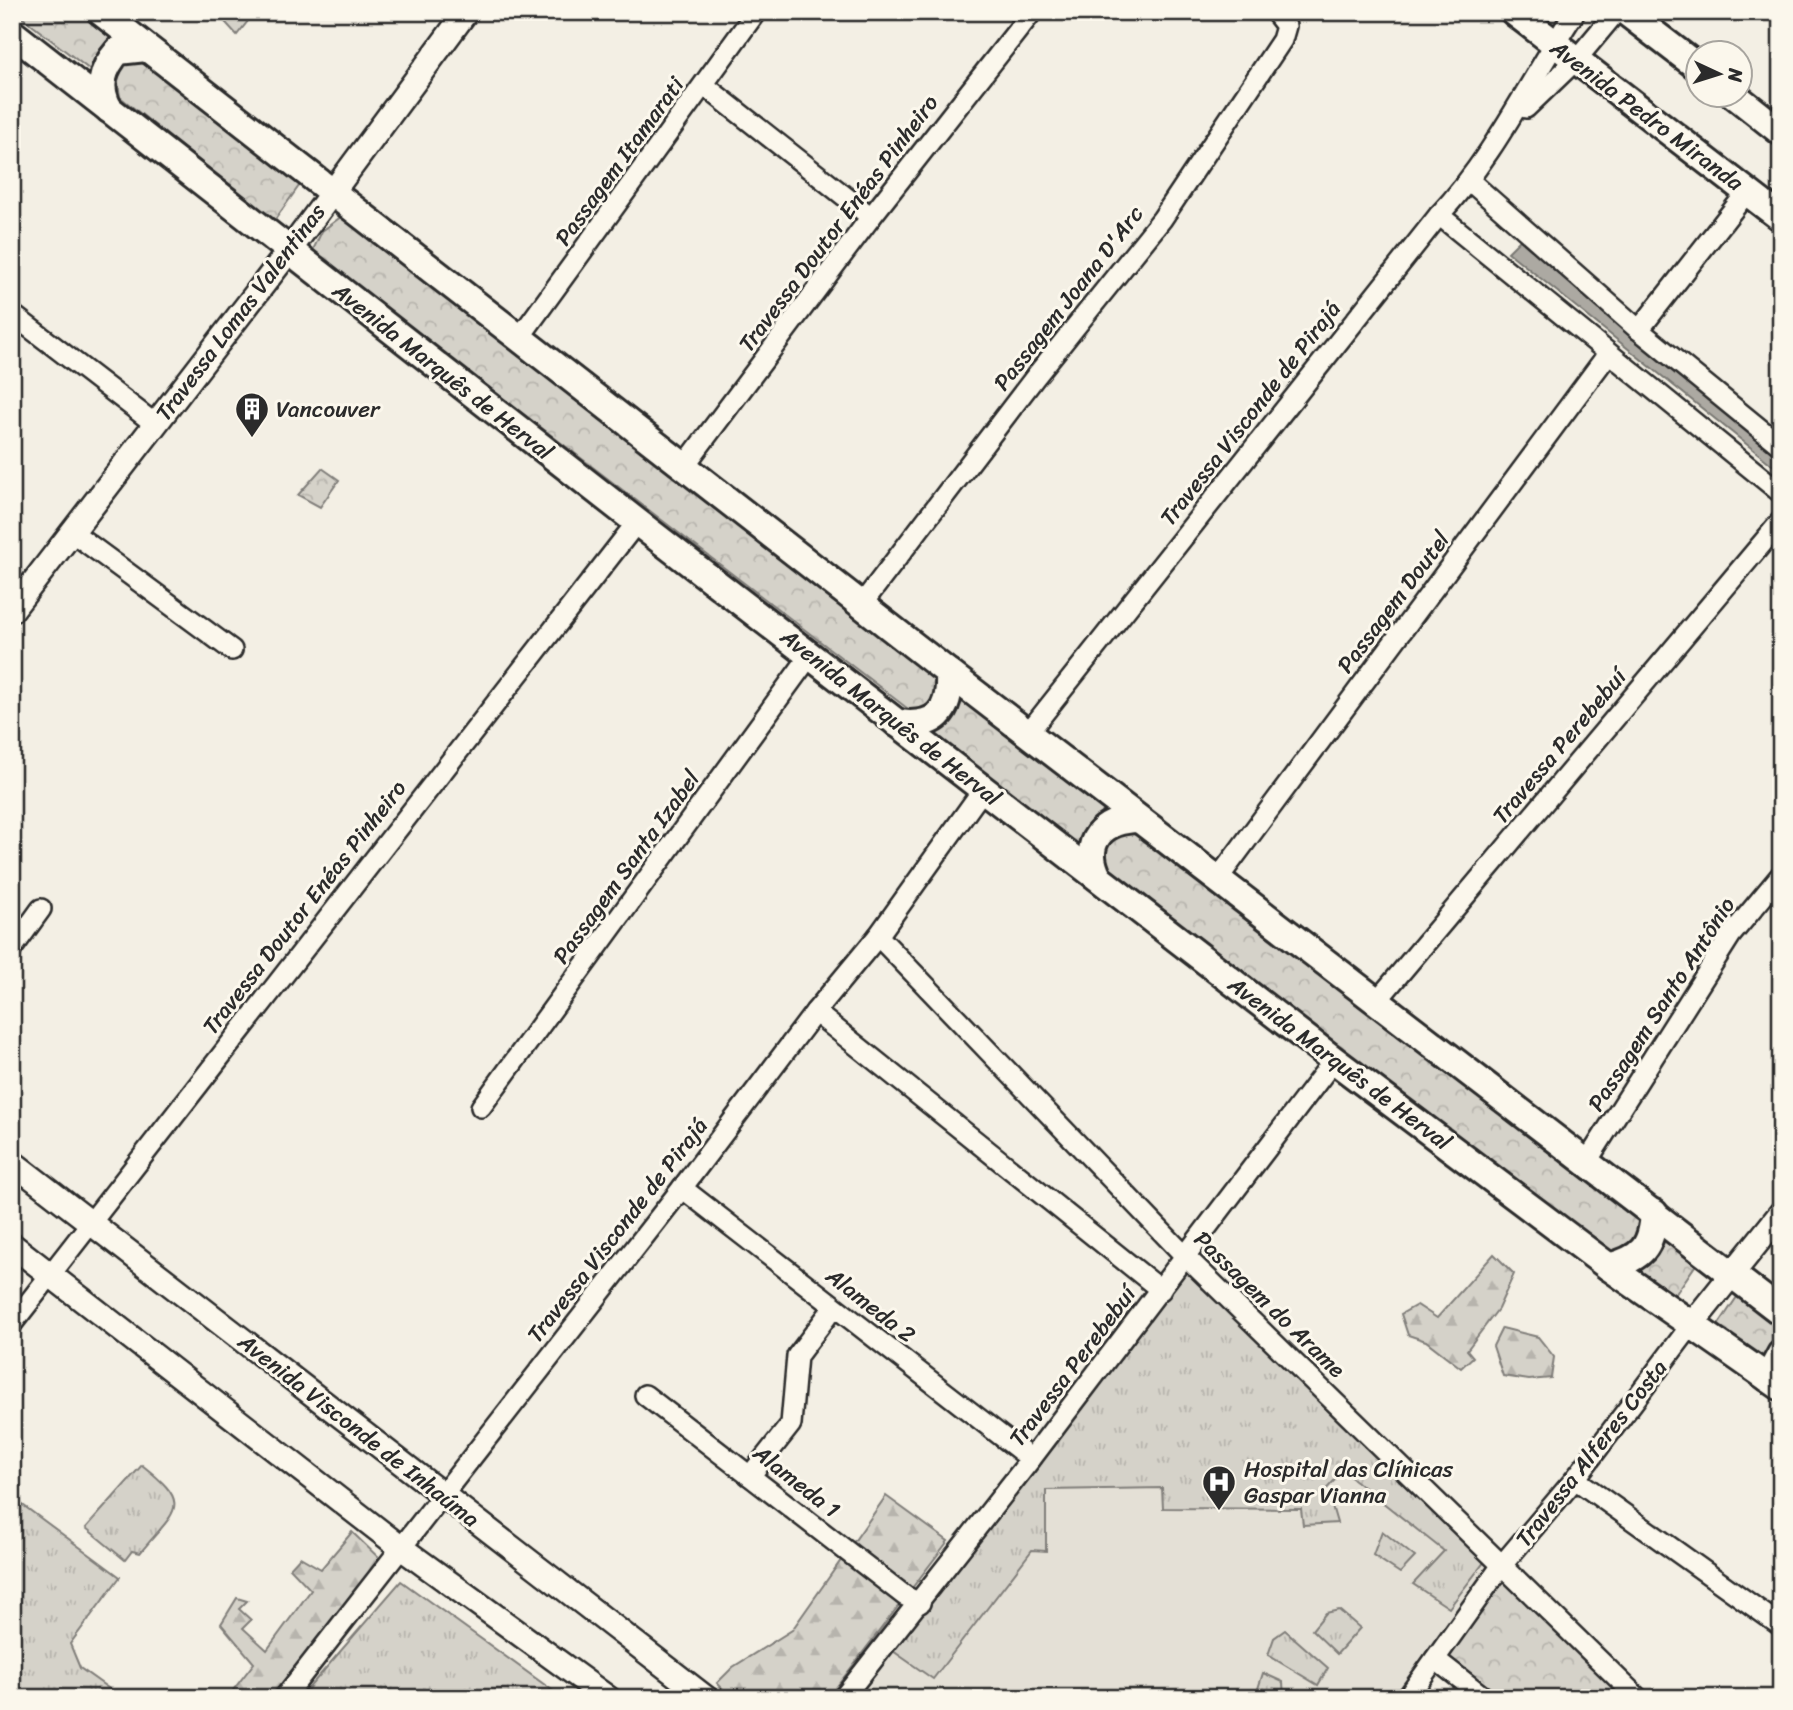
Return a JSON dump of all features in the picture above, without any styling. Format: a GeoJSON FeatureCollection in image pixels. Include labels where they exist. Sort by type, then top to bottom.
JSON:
{"type":"FeatureCollection","features":[{"type":"Feature","properties":{"kind":"main road"},"geometry":{"type":"LineString","coordinates":[[102,12],[949,673],[1781,1312]]}},
{"type":"Feature","properties":{"kind":"main road","name":"Avenida Pedro Miranda"},"geometry":{"type":"LineString","coordinates":[[1514,12],[1781,218]]}},
{"type":"Feature","properties":{"kind":"main road"},"geometry":{"type":"LineString","coordinates":[[1626,12],[1685,57]]}},
{"type":"Feature","properties":{"kind":"main road","name":"Avenida Marquês de Herval"},"geometry":{"type":"LineString","coordinates":[[12,33],[637,522],[1334,1060],[1609,1267],[1774,1383]]}},
{"type":"Feature","properties":{"kind":"main road"},"geometry":{"type":"LineString","coordinates":[[109,109],[102,82],[109,60],[118,51],[146,48]]}},
{"type":"Feature","properties":{"kind":"main road"},"geometry":{"type":"LineString","coordinates":[[1755,108],[1777,121]]}},
{"type":"Feature","properties":{"kind":"main road"},"geometry":{"type":"LineString","coordinates":[[897,723],[916,726],[930,722],[940,714],[949,692],[949,673]]}},
{"type":"Feature","properties":{"kind":"main road"},"geometry":{"type":"LineString","coordinates":[[1098,877],[1092,853],[1093,844],[1104,828],[1117,820],[1138,819]]}},
{"type":"Feature","properties":{"kind":"main road"},"geometry":{"type":"LineString","coordinates":[[1609,1267],[1632,1261],[1648,1245],[1654,1213]]}},
{"type":"Feature","properties":{"kind":"main road"},"geometry":{"type":"LineString","coordinates":[[1774,1383],[1781,1354]]}},
{"type":"Feature","properties":{"kind":"street","name":"Travessa Lomas Valentinas"},"geometry":{"type":"LineString","coordinates":[[12,610],[289,251],[467,12]]}},
{"type":"Feature","properties":{"kind":"street","name":"Passagem Itamarati"},"geometry":{"type":"LineString","coordinates":[[520,337],[705,86],[756,12]]}},
{"type":"Feature","properties":{"kind":"street","name":"Travessa Doutor Enéas Pinheiro"},"geometry":{"type":"LineString","coordinates":[[685,465],[872,217],[1032,12]]}},
{"type":"Feature","properties":{"kind":"street","name":"Passagem Joana D'Arc"},"geometry":{"type":"LineString","coordinates":[[862,604],[1035,376],[1162,219],[1282,40],[1286,26],[1275,12]]}},
{"type":"Feature","properties":{"kind":"street","name":"Travessa Visconde de Pirajá"},"geometry":{"type":"LineString","coordinates":[[1028,733],[1439,215],[1471,182],[1510,124],[1554,45],[1576,12]]}},
{"type":"Feature","properties":{"kind":"street","name":"Travessa Visconde de Pirajá"},"geometry":{"type":"LineString","coordinates":[[1510,124],[1575,61],[1616,12]]}},
{"type":"Feature","properties":{"kind":"street"},"geometry":{"type":"LineString","coordinates":[[705,86],[872,217]]}},
{"type":"Feature","properties":{"kind":"street"},"geometry":{"type":"LineString","coordinates":[[1471,182],[1639,330],[1781,446]]}},
{"type":"Feature","properties":{"kind":"street"},"geometry":{"type":"LineString","coordinates":[[1639,330],[1747,192]]}},
{"type":"Feature","properties":{"kind":"street"},"geometry":{"type":"LineString","coordinates":[[1439,215],[1781,493]]}},
{"type":"Feature","properties":{"kind":"street"},"geometry":{"type":"LineString","coordinates":[[12,314],[155,424]]}},
{"type":"Feature","properties":{"kind":"street","name":"Passagem Doutel"},"geometry":{"type":"LineString","coordinates":[[1217,880],[1608,354]]}},
{"type":"Feature","properties":{"kind":"street","name":"Travessa Perebebuí"},"geometry":{"type":"LineString","coordinates":[[1376,1002],[1781,521]]}},
{"type":"Feature","properties":{"kind":"street","name":"Travessa Doutor Enéas Pinheiro"},"geometry":{"type":"LineString","coordinates":[[12,1324],[49,1273],[637,522]]}},
{"type":"Feature","properties":{"kind":"street"},"geometry":{"type":"LineString","coordinates":[[72,532],[232,650]]}},
{"type":"Feature","properties":{"kind":"street","name":"Passagem Santa Izabel"},"geometry":{"type":"LineString","coordinates":[[481,1108],[811,654]]}},
{"type":"Feature","properties":{"kind":"street","name":"Travessa Visconde de Pirajá"},"geometry":{"type":"LineString","coordinates":[[284,1698],[682,1188],[815,1012],[878,936],[984,789]]}},
{"type":"Feature","properties":{"kind":"street","name":"Passagem Santo Antônio"},"geometry":{"type":"LineString","coordinates":[[1586,1163],[1731,934],[1781,875]]}},
{"type":"Feature","properties":{"kind":"street"},"geometry":{"type":"LineString","coordinates":[[12,949],[41,909]]}},
{"type":"Feature","properties":{"kind":"street","name":"Passagem do Arame"},"geometry":{"type":"LineString","coordinates":[[878,936],[1186,1257],[1638,1698]]}},
{"type":"Feature","properties":{"kind":"street"},"geometry":{"type":"LineString","coordinates":[[815,1012],[1161,1290]]}},
{"type":"Feature","properties":{"kind":"street","name":"Travessa Perebebuí"},"geometry":{"type":"LineString","coordinates":[[843,1698],[1031,1459],[1334,1060]]}},
{"type":"Feature","properties":{"kind":"street","name":"Avenida Visconde de Inhaúma"},"geometry":{"type":"LineString","coordinates":[[12,1162],[706,1698]]}},
{"type":"Feature","properties":{"kind":"street","name":"Alameda 2"},"geometry":{"type":"LineString","coordinates":[[682,1188],[1031,1459]]}},
{"type":"Feature","properties":{"kind":"street","name":"Travessa Alferes Costa"},"geometry":{"type":"LineString","coordinates":[[1407,1698],[1502,1565],[1575,1479],[1692,1324],[1781,1213]]}},
{"type":"Feature","properties":{"kind":"street"},"geometry":{"type":"LineString","coordinates":[[12,1245],[400,1547],[608,1698]]}},
{"type":"Feature","properties":{"kind":"street"},"geometry":{"type":"LineString","coordinates":[[750,1476],[791,1424],[797,1356],[834,1307]]}},
{"type":"Feature","properties":{"kind":"street","name":"Alameda 1"},"geometry":{"type":"LineString","coordinates":[[645,1395],[905,1596],[920,1603]]}},
{"type":"Feature","properties":{"kind":"street"},"geometry":{"type":"LineString","coordinates":[[1575,1479],[1781,1626]]}},
{"type":"Feature","properties":{"kind":"street"},"geometry":{"type":"LineString","coordinates":[[1435,1659],[1485,1698]]}},
{"type":"Feature","properties":{"kind":"shaded area"},"geometry":{"type":"Polygon","coordinates":[[[1520,240],[1781,453],[1781,472],[1508,252],[1520,240]]]}},
{"type":"Feature","properties":{"kind":"shaded area","name":"Hospital das Clínicas Gaspar Vianna"},"geometry":{"type":"Polygon","coordinates":[[[1186,1257],[1502,1565],[1407,1698],[843,1698],[1186,1257]]]}},
{"type":"Feature","properties":{"kind":"green space"},"geometry":{"type":"Polygon","coordinates":[[[15,12],[88,12],[122,39],[94,73],[15,12]]]}},
{"type":"Feature","properties":{"kind":"green space"},"geometry":{"type":"Polygon","coordinates":[[[216,12],[255,12],[237,35],[216,12]]]}},
{"type":"Feature","properties":{"kind":"green space"},"geometry":{"type":"Polygon","coordinates":[[[140,57],[304,179],[274,221],[120,97],[117,77],[120,65],[140,57]]]}},
{"type":"Feature","properties":{"kind":"green space"},"geometry":{"type":"Polygon","coordinates":[[[346,213],[937,671],[941,686],[934,709],[916,715],[312,252],[322,231],[346,213]]]}},
{"type":"Feature","properties":{"kind":"green space"},"geometry":{"type":"Polygon","coordinates":[[[322,468],[339,480],[320,507],[298,495],[322,468]]]}},
{"type":"Feature","properties":{"kind":"green space"},"geometry":{"type":"Polygon","coordinates":[[[954,681],[1120,814],[1083,853],[923,728],[954,681]]]}},
{"type":"Feature","properties":{"kind":"green space"},"geometry":{"type":"Polygon","coordinates":[[[1127,824],[1646,1221],[1636,1248],[1608,1257],[1101,870],[1102,841],[1127,824]]]}},
{"type":"Feature","properties":{"kind":"green space"},"geometry":{"type":"Polygon","coordinates":[[[1657,1223],[1699,1260],[1673,1298],[1625,1268],[1657,1223]]]}},
{"type":"Feature","properties":{"kind":"green space"},"geometry":{"type":"Polygon","coordinates":[[[1494,1254],[1514,1274],[1498,1309],[1467,1350],[1473,1357],[1461,1368],[1426,1341],[1408,1335],[1401,1314],[1417,1305],[1437,1318],[1494,1254]]]}},
{"type":"Feature","properties":{"kind":"green space"},"geometry":{"type":"Polygon","coordinates":[[[1187,1263],[1488,1557],[1449,1608],[1413,1584],[1444,1551],[1343,1471],[1321,1495],[1332,1506],[1337,1523],[1303,1525],[1301,1509],[1163,1508],[1162,1488],[1046,1490],[1046,1551],[1032,1550],[933,1679],[893,1651],[1187,1263]]]}},
{"type":"Feature","properties":{"kind":"green space"},"geometry":{"type":"Polygon","coordinates":[[[1741,1291],[1781,1320],[1781,1345],[1771,1368],[1717,1327],[1741,1291]]]}},
{"type":"Feature","properties":{"kind":"green space"},"geometry":{"type":"Polygon","coordinates":[[[1502,1328],[1538,1337],[1554,1357],[1551,1378],[1529,1380],[1503,1376],[1493,1346],[1502,1328]]]}},
{"type":"Feature","properties":{"kind":"green space"},"geometry":{"type":"Polygon","coordinates":[[[142,1465],[169,1490],[174,1499],[174,1508],[170,1517],[140,1553],[132,1551],[125,1560],[86,1528],[142,1465]]]}},
{"type":"Feature","properties":{"kind":"green space"},"geometry":{"type":"Polygon","coordinates":[[[886,1496],[948,1541],[828,1698],[732,1698],[717,1683],[733,1667],[792,1630],[886,1496]]]}},
{"type":"Feature","properties":{"kind":"green space"},"geometry":{"type":"Polygon","coordinates":[[[12,1497],[120,1577],[70,1644],[80,1668],[122,1698],[12,1698],[12,1497]]]}},
{"type":"Feature","properties":{"kind":"green space"},"geometry":{"type":"Polygon","coordinates":[[[1382,1531],[1415,1557],[1400,1573],[1373,1555],[1382,1531]]]}},
{"type":"Feature","properties":{"kind":"green space"},"geometry":{"type":"Polygon","coordinates":[[[352,1532],[381,1560],[272,1698],[227,1698],[254,1663],[221,1624],[237,1598],[247,1601],[239,1609],[251,1620],[243,1628],[267,1650],[311,1590],[290,1568],[300,1557],[321,1569],[352,1532]]]}},
{"type":"Feature","properties":{"kind":"green space"},"geometry":{"type":"Polygon","coordinates":[[[1502,1565],[1638,1698],[1485,1698],[1435,1659],[1502,1565]]]}},
{"type":"Feature","properties":{"kind":"green space"},"geometry":{"type":"Polygon","coordinates":[[[401,1581],[563,1698],[300,1698],[401,1581]]]}},
{"type":"Feature","properties":{"kind":"green space"},"geometry":{"type":"Polygon","coordinates":[[[1339,1610],[1360,1628],[1337,1654],[1312,1630],[1326,1613],[1339,1610]]]}},
{"type":"Feature","properties":{"kind":"green space"},"geometry":{"type":"Polygon","coordinates":[[[1285,1630],[1328,1668],[1318,1685],[1268,1655],[1274,1638],[1285,1630]]]}},
{"type":"Feature","properties":{"kind":"green space"},"geometry":{"type":"Polygon","coordinates":[[[1263,1673],[1283,1682],[1284,1698],[1255,1698],[1263,1673]]]}},
{"type":"Feature","properties":{"kind":"place","name":"Vancouver"},"geometry":{"type":"Point","coordinates":[252,439]}},
{"type":"Feature","properties":{"kind":"place","name":"Hospital das Clínicas Gaspar Vianna"},"geometry":{"type":"Point","coordinates":[1219,1512]}}]}
